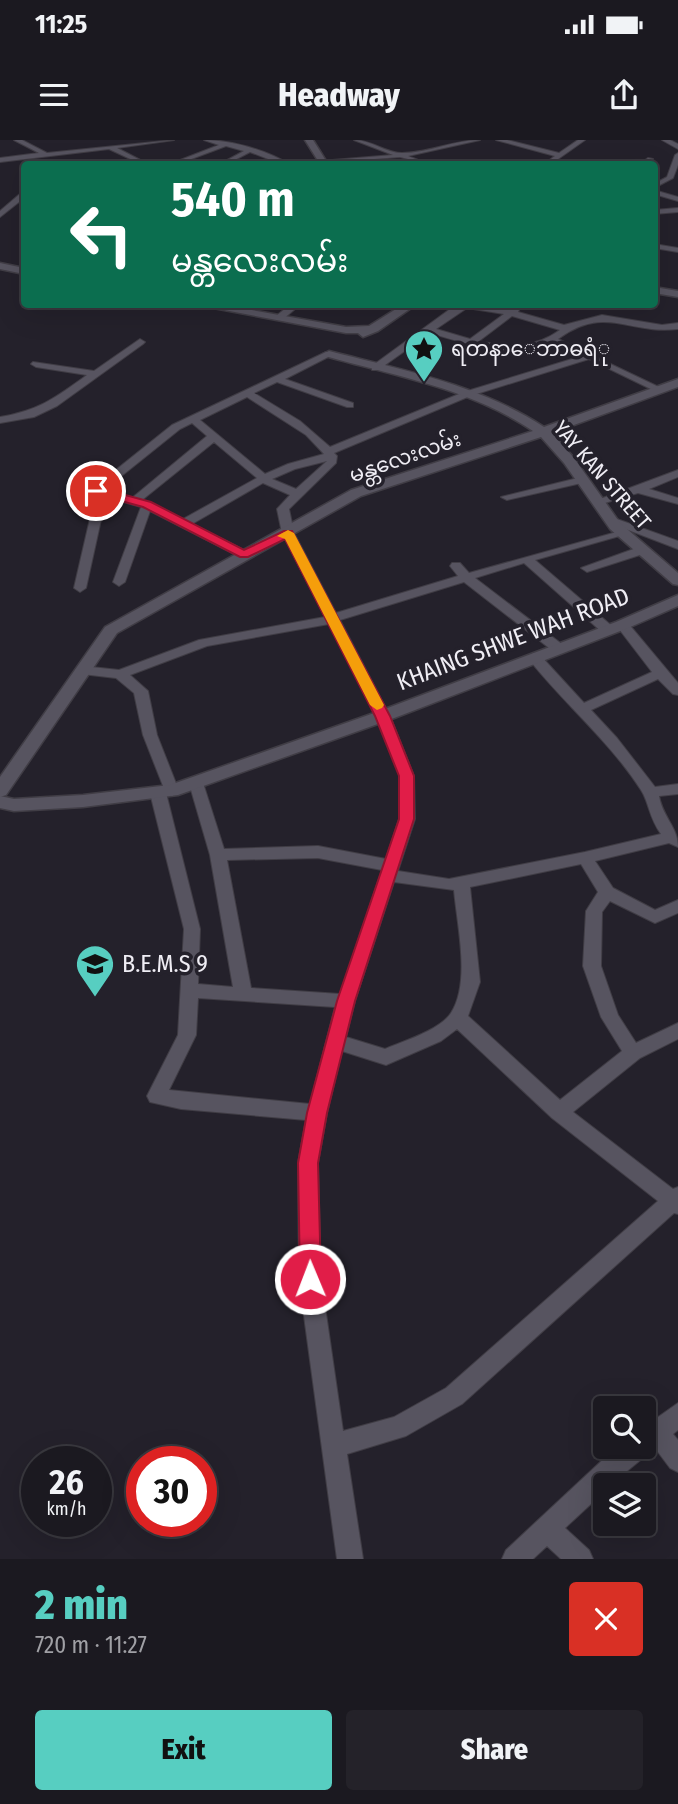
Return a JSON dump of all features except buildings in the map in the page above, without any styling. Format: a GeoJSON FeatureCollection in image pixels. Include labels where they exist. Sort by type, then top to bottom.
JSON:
{"type":"FeatureCollection","features":[{"type":"Feature","properties":{"kind":"main road"},"geometry":{"type":"LineString","coordinates":[[309,140],[322,161]]}},
{"type":"Feature","properties":{"kind":"main road"},"geometry":{"type":"LineString","coordinates":[[0,268],[21,272]]}},
{"type":"Feature","properties":{"kind":"main road"},"geometry":{"type":"LineString","coordinates":[[658,290],[678,294]]}},
{"type":"Feature","properties":{"kind":"main road"},"geometry":{"type":"LineString","coordinates":[[225,308],[282,316]]}},
{"type":"Feature","properties":{"kind":"main road"},"geometry":{"type":"LineString","coordinates":[[243,308],[282,316],[343,343],[374,329],[406,308]]}},
{"type":"Feature","properties":{"kind":"main road","name":"YAY KAN STREET"},"geometry":{"type":"LineString","coordinates":[[343,343],[375,368],[467,394],[508,412],[543,432],[561,450],[609,519],[678,582]]}},
{"type":"Feature","properties":{"kind":"main road","name":"မန္တလေးလမ်း"},"geometry":{"type":"LineString","coordinates":[[0,791],[111,630],[341,501],[373,487],[543,432],[678,383]]}},
{"type":"Feature","properties":{"kind":"main road"},"geometry":{"type":"LineString","coordinates":[[660,390],[678,397]]}},
{"type":"Feature","properties":{"kind":"main road","name":"KHAING SHWE WAH ROAD"},"geometry":{"type":"LineString","coordinates":[[0,802],[14,805],[166,792],[383,716],[678,600]]}},
{"type":"Feature","properties":{"kind":"street"},"geometry":{"type":"LineString","coordinates":[[17,140],[59,161],[30,157]]}},
{"type":"Feature","properties":{"kind":"street"},"geometry":{"type":"LineString","coordinates":[[96,140],[139,161]]}},
{"type":"Feature","properties":{"kind":"street"},"geometry":{"type":"LineString","coordinates":[[0,160],[171,140]]}},
{"type":"Feature","properties":{"kind":"street"},"geometry":{"type":"LineString","coordinates":[[207,140],[250,150],[278,161]]}},
{"type":"Feature","properties":{"kind":"street"},"geometry":{"type":"LineString","coordinates":[[360,141],[376,140]]}},
{"type":"Feature","properties":{"kind":"street"},"geometry":{"type":"LineString","coordinates":[[344,161],[397,156],[477,140]]}},
{"type":"Feature","properties":{"kind":"street"},"geometry":{"type":"LineString","coordinates":[[499,140],[560,155]]}},
{"type":"Feature","properties":{"kind":"street"},"geometry":{"type":"LineString","coordinates":[[551,161],[582,140]]}},
{"type":"Feature","properties":{"kind":"street"},"geometry":{"type":"LineString","coordinates":[[665,140],[678,147]]}},
{"type":"Feature","properties":{"kind":"street"},"geometry":{"type":"LineString","coordinates":[[360,141],[414,161]]}},
{"type":"Feature","properties":{"kind":"street"},"geometry":{"type":"LineString","coordinates":[[181,161],[227,144]]}},
{"type":"Feature","properties":{"kind":"street"},"geometry":{"type":"LineString","coordinates":[[229,161],[250,150]]}},
{"type":"Feature","properties":{"kind":"street"},"geometry":{"type":"LineString","coordinates":[[658,187],[675,174],[678,155]]}},
{"type":"Feature","properties":{"kind":"street"},"geometry":{"type":"LineString","coordinates":[[658,180],[666,183]]}},
{"type":"Feature","properties":{"kind":"street"},"geometry":{"type":"LineString","coordinates":[[658,191],[678,199]]}},
{"type":"Feature","properties":{"kind":"street"},"geometry":{"type":"LineString","coordinates":[[11,198],[21,198]]}},
{"type":"Feature","properties":{"kind":"street"},"geometry":{"type":"LineString","coordinates":[[0,215],[21,199]]}},
{"type":"Feature","properties":{"kind":"street"},"geometry":{"type":"LineString","coordinates":[[658,212],[678,210]]}},
{"type":"Feature","properties":{"kind":"street"},"geometry":{"type":"LineString","coordinates":[[658,246],[677,248]]}},
{"type":"Feature","properties":{"kind":"street"},"geometry":{"type":"LineString","coordinates":[[282,316],[292,308]]}},
{"type":"Feature","properties":{"kind":"street"},"geometry":{"type":"LineString","coordinates":[[375,368],[460,308]]}},
{"type":"Feature","properties":{"kind":"street"},"geometry":{"type":"LineString","coordinates":[[482,308],[567,327],[602,318],[662,328],[678,326]]}},
{"type":"Feature","properties":{"kind":"street"},"geometry":{"type":"LineString","coordinates":[[472,342],[517,308]]}},
{"type":"Feature","properties":{"kind":"street"},"geometry":{"type":"LineString","coordinates":[[429,330],[497,349],[520,350],[554,341],[567,327]]}},
{"type":"Feature","properties":{"kind":"street"},"geometry":{"type":"LineString","coordinates":[[554,341],[660,390]]}},
{"type":"Feature","properties":{"kind":"street"},"geometry":{"type":"LineString","coordinates":[[0,420],[30,415],[54,404],[140,342]]}},
{"type":"Feature","properties":{"kind":"street"},"geometry":{"type":"LineString","coordinates":[[96,491],[176,427],[277,379],[343,343]]}},
{"type":"Feature","properties":{"kind":"street"},"geometry":{"type":"LineString","coordinates":[[497,349],[509,359]]}},
{"type":"Feature","properties":{"kind":"street"},"geometry":{"type":"LineString","coordinates":[[183,523],[263,477],[296,463],[331,453],[467,394],[590,356]]}},
{"type":"Feature","properties":{"kind":"street"},"geometry":{"type":"LineString","coordinates":[[36,364],[96,374]]}},
{"type":"Feature","properties":{"kind":"street"},"geometry":{"type":"LineString","coordinates":[[521,366],[532,372]]}},
{"type":"Feature","properties":{"kind":"street"},"geometry":{"type":"LineString","coordinates":[[277,379],[350,405]]}},
{"type":"Feature","properties":{"kind":"street"},"geometry":{"type":"LineString","coordinates":[[247,393],[298,424],[331,453],[332,461],[323,472],[295,493],[283,509],[288,533],[383,716],[407,776],[407,819],[346,1001],[317,1113],[308,1163],[310,1279],[350,1559]]}},
{"type":"Feature","properties":{"kind":"street"},"geometry":{"type":"LineString","coordinates":[[193,419],[263,477],[295,493]]}},
{"type":"Feature","properties":{"kind":"street"},"geometry":{"type":"LineString","coordinates":[[119,582],[141,502],[213,437]]}},
{"type":"Feature","properties":{"kind":"street"},"geometry":{"type":"LineString","coordinates":[[598,502],[638,490],[678,473]]}},
{"type":"Feature","properties":{"kind":"street"},"geometry":{"type":"LineString","coordinates":[[508,497],[582,480]]}},
{"type":"Feature","properties":{"kind":"street"},"geometry":{"type":"LineString","coordinates":[[638,490],[678,501]]}},
{"type":"Feature","properties":{"kind":"street"},"geometry":{"type":"LineString","coordinates":[[96,491],[141,502],[244,555]]}},
{"type":"Feature","properties":{"kind":"street"},"geometry":{"type":"LineString","coordinates":[[80,588],[101,497],[96,491]]}},
{"type":"Feature","properties":{"kind":"street"},"geometry":{"type":"LineString","coordinates":[[609,519],[678,545]]}},
{"type":"Feature","properties":{"kind":"street"},"geometry":{"type":"LineString","coordinates":[[82,670],[120,674],[204,643],[332,619],[526,559],[624,533]]}},
{"type":"Feature","properties":{"kind":"street"},"geometry":{"type":"LineString","coordinates":[[587,568],[642,550]]}},
{"type":"Feature","properties":{"kind":"street"},"geometry":{"type":"LineString","coordinates":[[526,559],[615,627],[678,691]]}},
{"type":"Feature","properties":{"kind":"street"},"geometry":{"type":"LineString","coordinates":[[456,566],[467,579],[558,648]]}},
{"type":"Feature","properties":{"kind":"street"},"geometry":{"type":"LineString","coordinates":[[218,855],[318,852],[449,885],[675,839],[653,809],[651,792],[583,709],[534,657]]}},
{"type":"Feature","properties":{"kind":"street"},"geometry":{"type":"LineString","coordinates":[[583,709],[660,673]]}},
{"type":"Feature","properties":{"kind":"street"},"geometry":{"type":"LineString","coordinates":[[120,674],[141,691],[166,792],[191,929],[191,991],[187,1035],[157,1096],[181,1101],[317,1113]]}},
{"type":"Feature","properties":{"kind":"street"},"geometry":{"type":"LineString","coordinates":[[0,767],[16,770]]}},
{"type":"Feature","properties":{"kind":"street"},"geometry":{"type":"LineString","coordinates":[[196,783],[218,855],[243,995]]}},
{"type":"Feature","properties":{"kind":"street"},"geometry":{"type":"LineString","coordinates":[[651,792],[678,789]]}},
{"type":"Feature","properties":{"kind":"street"},"geometry":{"type":"LineString","coordinates":[[586,858],[607,892],[655,917],[678,906]]}},
{"type":"Feature","properties":{"kind":"street"},"geometry":{"type":"LineString","coordinates":[[335,1041],[386,1057],[435,1036],[458,1018],[471,982],[460,883]]}},
{"type":"Feature","properties":{"kind":"street"},"geometry":{"type":"LineString","coordinates":[[607,892],[594,911],[592,966],[610,1017],[633,1053]]}},
{"type":"Feature","properties":{"kind":"street"},"geometry":{"type":"LineString","coordinates":[[191,991],[346,1001]]}},
{"type":"Feature","properties":{"kind":"street"},"geometry":{"type":"LineString","coordinates":[[333,1446],[398,1428],[454,1396],[676,1200],[559,1112],[458,1018]]}},
{"type":"Feature","properties":{"kind":"street"},"geometry":{"type":"LineString","coordinates":[[559,1112],[633,1053],[678,1030]]}},
{"type":"Feature","properties":{"kind":"street"},"geometry":{"type":"LineString","coordinates":[[656,1433],[678,1415]]}},
{"type":"Feature","properties":{"kind":"street"},"geometry":{"type":"LineString","coordinates":[[656,1441],[678,1460]]}},
{"type":"Feature","properties":{"kind":"street"},"geometry":{"type":"LineString","coordinates":[[515,1559],[621,1459]]}},
{"type":"Feature","properties":{"kind":"street"},"geometry":{"type":"LineString","coordinates":[[547,1528],[580,1559]]}},
{"type":"Feature","properties":{"kind":"slow traffic"},"geometry":{"type":"LineString","coordinates":[[283,536],[288,533],[377,705]]}},
{"type":"Feature","properties":{"kind":"place","name":"ရတနာေဘာဓရံု"},"geometry":{"type":"Point","coordinates":[424,383]}},
{"type":"Feature","properties":{"kind":"place","name":"B.E.M.S 9"},"geometry":{"type":"Point","coordinates":[95,998]}},
{"type":"Feature","properties":{"kind":"route"},"geometry":{"type":"LineString","coordinates":[[96,491],[136,500],[165,512],[244,555],[288,533],[383,716],[407,776],[407,819],[346,1001],[317,1113],[308,1163],[310,1279]]}}]}
